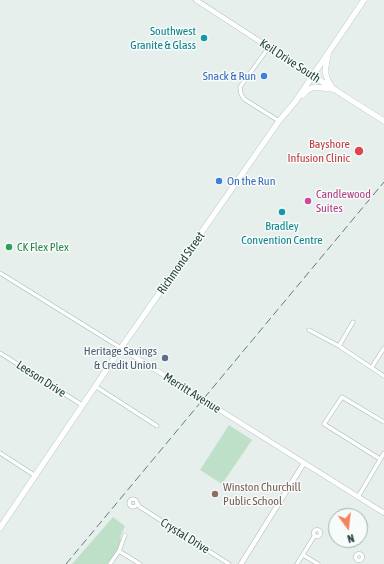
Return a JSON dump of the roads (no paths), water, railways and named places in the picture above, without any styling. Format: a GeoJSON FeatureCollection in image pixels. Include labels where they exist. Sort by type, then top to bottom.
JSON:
{"type":"FeatureCollection","features":[{"type":"Feature","properties":{"kind":"main road","name":"Richmond Street"},"geometry":{"type":"LineString","coordinates":[[0,528],[34,475],[121,348],[279,122],[295,102],[364,0]]}},
{"type":"Feature","properties":{"kind":"main road"},"geometry":{"type":"LineString","coordinates":[[330,49],[325,71],[328,81],[334,89]]}},
{"type":"Feature","properties":{"kind":"main road","name":"Keil Drive South"},"geometry":{"type":"LineString","coordinates":[[313,76],[384,121]]}},
{"type":"Feature","properties":{"kind":"main road"},"geometry":{"type":"LineString","coordinates":[[295,102],[306,91],[314,87],[334,89]]}},
{"type":"Feature","properties":{"kind":"street","name":"Keil Drive South"},"geometry":{"type":"LineString","coordinates":[[196,0],[313,76]]}},
{"type":"Feature","properties":{"kind":"street"},"geometry":{"type":"LineString","coordinates":[[269,47],[240,88],[241,94],[244,98],[279,122]]}},
{"type":"Feature","properties":{"kind":"street","name":"Merritt Avenue"},"geometry":{"type":"LineString","coordinates":[[0,273],[384,513]]}},
{"type":"Feature","properties":{"kind":"street"},"geometry":{"type":"LineString","coordinates":[[339,346],[353,322]]}},
{"type":"Feature","properties":{"kind":"street"},"geometry":{"type":"LineString","coordinates":[[309,330],[339,346],[384,376]]}},
{"type":"Feature","properties":{"kind":"street"},"geometry":{"type":"LineString","coordinates":[[372,367],[384,348]]}},
{"type":"Feature","properties":{"kind":"street","name":"Leeson Drive"},"geometry":{"type":"LineString","coordinates":[[0,353],[82,405]]}},
{"type":"Feature","properties":{"kind":"street"},"geometry":{"type":"LineString","coordinates":[[95,386],[157,426]]}},
{"type":"Feature","properties":{"kind":"street"},"geometry":{"type":"LineString","coordinates":[[380,459],[324,424],[342,397],[384,422]]}},
{"type":"Feature","properties":{"kind":"street"},"geometry":{"type":"LineString","coordinates":[[0,453],[34,475]]}},
{"type":"Feature","properties":{"kind":"street"},"geometry":{"type":"LineString","coordinates":[[358,497],[384,453]]}},
{"type":"Feature","properties":{"kind":"street"},"geometry":{"type":"LineString","coordinates":[[241,564],[304,463]]}},
{"type":"Feature","properties":{"kind":"street"},"geometry":{"type":"LineString","coordinates":[[135,500],[137,503],[134,507],[130,505],[130,501],[135,500]]}},
{"type":"Feature","properties":{"kind":"street","name":"Crystal Drive"},"geometry":{"type":"LineString","coordinates":[[137,503],[141,508],[230,564]]}},
{"type":"Feature","properties":{"kind":"street","name":"Crystal Drive"},"geometry":{"type":"LineString","coordinates":[[134,507],[141,508]]}},
{"type":"Feature","properties":{"kind":"street"},"geometry":{"type":"LineString","coordinates":[[110,564],[119,551],[125,534]]}},
{"type":"Feature","properties":{"kind":"street"},"geometry":{"type":"LineString","coordinates":[[297,564],[315,535]]}},
{"type":"Feature","properties":{"kind":"street"},"geometry":{"type":"LineString","coordinates":[[119,551],[140,564]]}},
{"type":"Feature","properties":{"kind":"street"},"geometry":{"type":"LineString","coordinates":[[303,555],[318,564]]}},
{"type":"Feature","properties":{"kind":"street"},"geometry":{"type":"LineString","coordinates":[[354,564],[357,560]]}},
{"type":"Feature","properties":{"kind":"railway"},"geometry":{"type":"LineString","coordinates":[[66,564],[384,182]]}},
{"type":"Feature","properties":{"kind":"place","name":"Southwest Granite & Glass"},"geometry":{"type":"Point","coordinates":[204,38]}},
{"type":"Feature","properties":{"kind":"place","name":"Snack & Run"},"geometry":{"type":"Point","coordinates":[264,76]}},
{"type":"Feature","properties":{"kind":"place","name":"Bayshore Infusion Clinic"},"geometry":{"type":"Point","coordinates":[359,151]}},
{"type":"Feature","properties":{"kind":"place","name":"On the Run"},"geometry":{"type":"Point","coordinates":[219,181]}},
{"type":"Feature","properties":{"kind":"place","name":"Candlewood Suites"},"geometry":{"type":"Point","coordinates":[308,201]}},
{"type":"Feature","properties":{"kind":"place","name":"Bradley Convention Centre"},"geometry":{"type":"Point","coordinates":[282,212]}},
{"type":"Feature","properties":{"kind":"place","name":"CK Flex Plex"},"geometry":{"type":"Point","coordinates":[9,247]}},
{"type":"Feature","properties":{"kind":"place","name":"Heritage Savings & Credit Union"},"geometry":{"type":"Point","coordinates":[165,358]}},
{"type":"Feature","properties":{"kind":"place","name":"Winston Churchill Public School"},"geometry":{"type":"Point","coordinates":[215,494]}}]}
